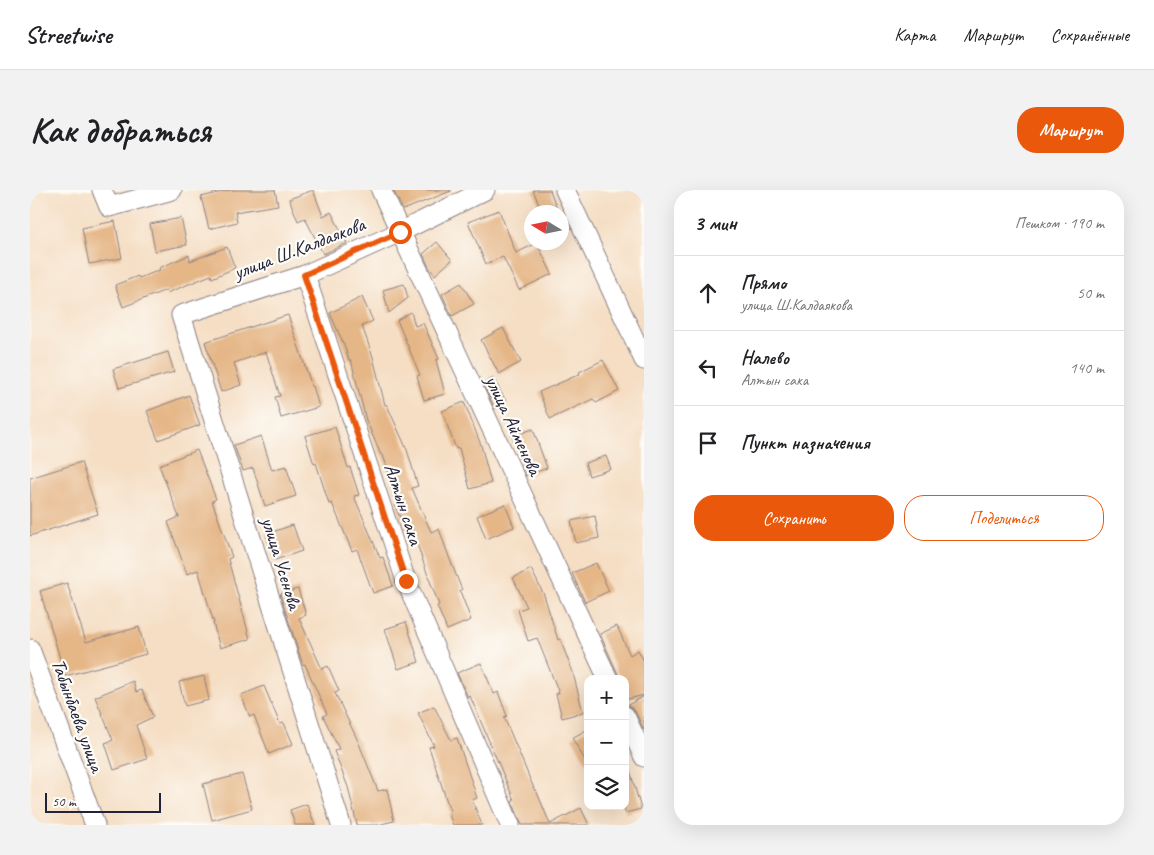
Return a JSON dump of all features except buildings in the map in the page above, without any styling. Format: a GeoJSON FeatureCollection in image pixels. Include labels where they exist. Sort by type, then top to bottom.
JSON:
{"type":"FeatureCollection","features":[{"type":"Feature","properties":{"kind":"street"},"geometry":{"type":"LineString","coordinates":[[102,190],[109,207],[172,190]]}},
{"type":"Feature","properties":{"kind":"street","name":"улица Айменова"},"geometry":{"type":"LineString","coordinates":[[381,190],[606,675]]}},
{"type":"Feature","properties":{"kind":"street","name":"улица Ш.Калдаякова"},"geometry":{"type":"LineString","coordinates":[[181,315],[304,275],[400,232],[485,190]]}},
{"type":"Feature","properties":{"kind":"street"},"geometry":{"type":"LineString","coordinates":[[565,190],[644,360]]}},
{"type":"Feature","properties":{"kind":"street","name":"Алтын сака"},"geometry":{"type":"LineString","coordinates":[[304,275],[406,581],[510,825]]}},
{"type":"Feature","properties":{"kind":"street","name":"улица Усенова"},"geometry":{"type":"LineString","coordinates":[[181,315],[341,825]]}},
{"type":"Feature","properties":{"kind":"street","name":"Табынбаева улица"},"geometry":{"type":"LineString","coordinates":[[30,648],[95,825]]}},
{"type":"Feature","properties":{"kind":"street"},"geometry":{"type":"LineString","coordinates":[[627,720],[644,757]]}},
{"type":"Feature","properties":{"kind":"route"},"geometry":{"type":"LineString","coordinates":[[400,232],[304,275],[406,581]]}}]}
